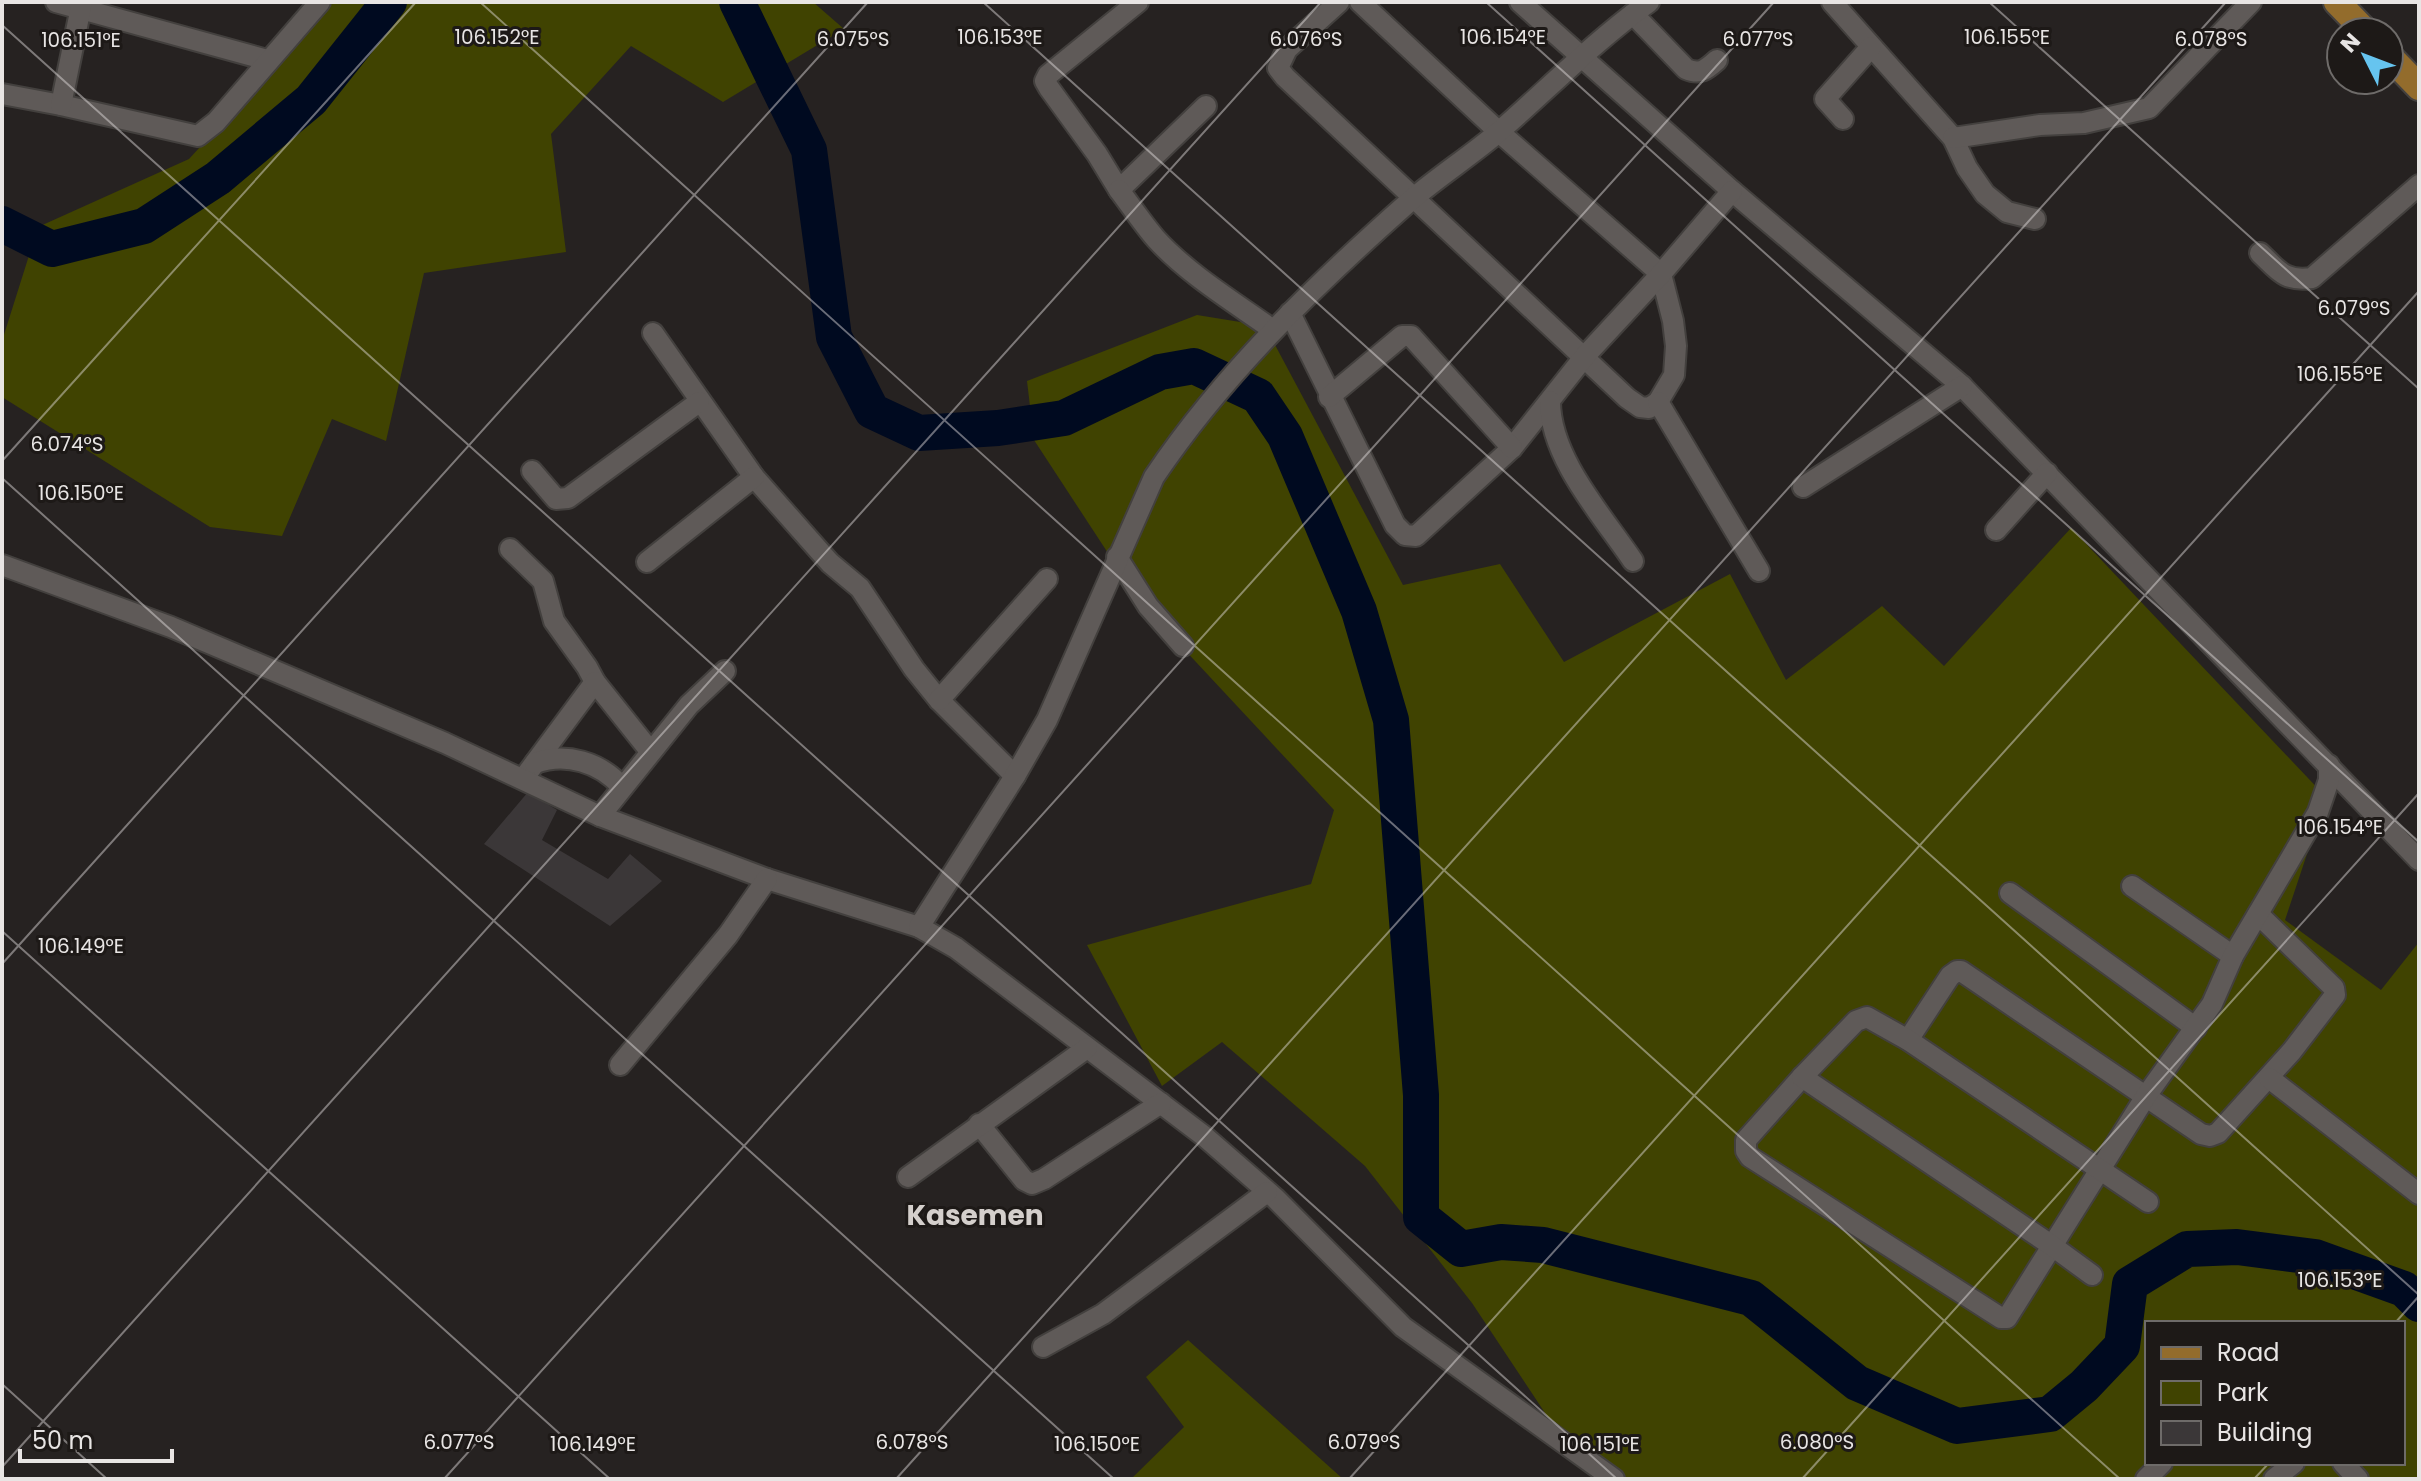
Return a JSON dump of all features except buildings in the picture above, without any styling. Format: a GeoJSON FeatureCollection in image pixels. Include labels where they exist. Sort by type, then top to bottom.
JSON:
{"type":"FeatureCollection","features":[{"type":"Feature","properties":{"kind":"street"},"geometry":{"type":"LineString","coordinates":[[56,2],[82,5],[267,60]]}},
{"type":"Feature","properties":{"kind":"street"},"geometry":{"type":"LineString","coordinates":[[2,94],[198,136],[216,122],[320,2]]}},
{"type":"Feature","properties":{"kind":"street"},"geometry":{"type":"LineString","coordinates":[[1138,2],[1054,69],[1045,81],[1119,190],[1156,238],[1269,335]]}},
{"type":"Feature","properties":{"kind":"street"},"geometry":{"type":"LineString","coordinates":[[1339,2],[1287,49],[1278,68],[1412,199],[1627,398],[1640,407],[1649,408],[1658,402],[1674,375],[1676,361],[1673,321],[1661,274],[1499,132],[1360,2]]}},
{"type":"Feature","properties":{"kind":"street"},"geometry":{"type":"LineString","coordinates":[[1520,2],[1732,191],[1962,386],[2419,860]]}},
{"type":"Feature","properties":{"kind":"street"},"geometry":{"type":"LineString","coordinates":[[1832,2],[1953,138],[1967,168],[1985,194],[2007,212],[2035,219]]}},
{"type":"Feature","properties":{"kind":"street"},"geometry":{"type":"LineString","coordinates":[[1953,138],[2040,125],[2084,123],[2149,108],[2251,2]]}},
{"type":"Feature","properties":{"kind":"street"},"geometry":{"type":"LineString","coordinates":[[61,105],[82,5]]}},
{"type":"Feature","properties":{"kind":"street"},"geometry":{"type":"LineString","coordinates":[[919,927],[1047,720],[1154,477],[1269,335],[1412,199],[1499,132],[1581,57],[1641,8],[1686,69],[1695,73],[1705,70],[1717,60]]}},
{"type":"Feature","properties":{"kind":"street"},"geometry":{"type":"LineString","coordinates":[[1843,119],[1825,99],[1871,47]]}},
{"type":"Feature","properties":{"kind":"street"},"geometry":{"type":"LineString","coordinates":[[1119,190],[1206,106]]}},
{"type":"Feature","properties":{"kind":"street"},"geometry":{"type":"LineString","coordinates":[[2260,253],[2283,275],[2294,280],[2312,278],[2419,185]]}},
{"type":"Feature","properties":{"kind":"street"},"geometry":{"type":"LineString","coordinates":[[1290,313],[1395,525],[1405,535],[1416,536],[1512,448],[1585,356],[1732,191]]}},
{"type":"Feature","properties":{"kind":"street"},"geometry":{"type":"LineString","coordinates":[[653,333],[754,477],[830,563],[860,588],[914,669],[939,700],[1015,776]]}},
{"type":"Feature","properties":{"kind":"street"},"geometry":{"type":"LineString","coordinates":[[1329,397],[1402,336],[1411,336],[1512,448]]}},
{"type":"Feature","properties":{"kind":"street"},"geometry":{"type":"LineString","coordinates":[[1803,487],[1962,386]]}},
{"type":"Feature","properties":{"kind":"street"},"geometry":{"type":"LineString","coordinates":[[1550,401],[1550,422],[1568,465],[1633,561]]}},
{"type":"Feature","properties":{"kind":"street"},"geometry":{"type":"LineString","coordinates":[[532,471],[556,499],[568,498],[699,402]]}},
{"type":"Feature","properties":{"kind":"street"},"geometry":{"type":"LineString","coordinates":[[1658,402],[1759,571]]}},
{"type":"Feature","properties":{"kind":"street"},"geometry":{"type":"LineString","coordinates":[[1996,530],[2047,473]]}},
{"type":"Feature","properties":{"kind":"street"},"geometry":{"type":"LineString","coordinates":[[647,562],[754,477]]}},
{"type":"Feature","properties":{"kind":"street"},"geometry":{"type":"LineString","coordinates":[[510,549],[543,581],[554,621],[595,682],[650,751]]}},
{"type":"Feature","properties":{"kind":"street"},"geometry":{"type":"LineString","coordinates":[[1117,557],[1148,606],[1183,646]]}},
{"type":"Feature","properties":{"kind":"street"},"geometry":{"type":"LineString","coordinates":[[2,565],[171,627],[445,743],[529,771],[600,816],[767,879],[919,927],[956,948],[1204,1136],[1267,1192],[1403,1327],[1614,1479]]}},
{"type":"Feature","properties":{"kind":"street"},"geometry":{"type":"LineString","coordinates":[[939,700],[1047,579]]}},
{"type":"Feature","properties":{"kind":"street"},"geometry":{"type":"LineString","coordinates":[[600,816],[689,705],[725,671]]}},
{"type":"Feature","properties":{"kind":"street"},"geometry":{"type":"LineString","coordinates":[[529,771],[595,682]]}},
{"type":"Feature","properties":{"kind":"street"},"geometry":{"type":"LineString","coordinates":[[529,771],[548,758],[586,762],[612,775],[622,787]]}},
{"type":"Feature","properties":{"kind":"street"},"geometry":{"type":"LineString","coordinates":[[2148,1202],[2100,1170],[1908,1040],[1867,1017],[1863,1017],[1802,1077],[1746,1140],[1746,1151],[1758,1163],[2003,1319],[2008,1317],[2051,1245],[2100,1170],[2146,1096],[2196,1028],[2223,984],[2233,956],[2318,812],[2329,780],[2329,765]]}},
{"type":"Feature","properties":{"kind":"street"},"geometry":{"type":"LineString","coordinates":[[620,1065],[720,946],[767,879]]}},
{"type":"Feature","properties":{"kind":"street"},"geometry":{"type":"LineString","coordinates":[[2132,886],[2233,956]]}},
{"type":"Feature","properties":{"kind":"street"},"geometry":{"type":"LineString","coordinates":[[2010,893],[2196,1028]]}},
{"type":"Feature","properties":{"kind":"street"},"geometry":{"type":"LineString","coordinates":[[1908,1040],[1950,976],[1961,971],[2201,1134],[2210,1136],[2218,1133],[2269,1078],[2335,995],[2334,988],[2258,914]]}},
{"type":"Feature","properties":{"kind":"street"},"geometry":{"type":"LineString","coordinates":[[908,1177],[1087,1048]]}},
{"type":"Feature","properties":{"kind":"street"},"geometry":{"type":"LineString","coordinates":[[1802,1077],[2092,1275]]}},
{"type":"Feature","properties":{"kind":"street"},"geometry":{"type":"LineString","coordinates":[[2269,1078],[2419,1194]]}},
{"type":"Feature","properties":{"kind":"street"},"geometry":{"type":"LineString","coordinates":[[979,1124],[1024,1180],[1032,1184],[1161,1103]]}},
{"type":"Feature","properties":{"kind":"street"},"geometry":{"type":"LineString","coordinates":[[1043,1347],[1103,1314],[1267,1192]]}},
{"type":"Feature","properties":{"kind":"street"},"geometry":{"type":"LineString","coordinates":[[2274,1479],[2292,1465]]}},
{"type":"Feature","properties":{"kind":"green space"},"geometry":{"type":"Polygon","coordinates":[[[333,2],[813,2],[844,29],[723,102],[631,46],[551,134],[566,252],[424,273],[386,441],[332,419],[282,536],[210,527],[2,397],[2,341],[38,227],[189,159],[333,2]]]}},
{"type":"Feature","properties":{"kind":"green space"},"geometry":{"type":"Polygon","coordinates":[[[1197,315],[1265,326],[1403,585],[1500,564],[1564,662],[1730,574],[1786,680],[1882,606],[1944,666],[2071,528],[2326,797],[2285,920],[2381,990],[2419,942],[2419,1479],[1624,1479],[1549,1419],[1472,1303],[1365,1166],[1222,1042],[1162,1086],[1087,945],[1311,884],[1334,810],[1140,602],[1034,440],[1027,381],[1197,315]]]}},
{"type":"Feature","properties":{"kind":"green space"},"geometry":{"type":"Polygon","coordinates":[[[1188,1340],[1343,1479],[1131,1479],[1184,1427],[1146,1377],[1188,1340]]]}},
{"type":"Feature","properties":{"kind":"waterway"},"geometry":{"type":"LineString","coordinates":[[2,224],[52,249],[144,226],[218,178],[311,100],[389,2]]}},
{"type":"Feature","properties":{"kind":"waterway"},"geometry":{"type":"LineString","coordinates":[[737,2],[809,150],[834,337],[872,411],[919,433],[998,428],[1064,418],[1160,372],[1194,366],[1258,396],[1285,436],[1359,611],[1391,720],[1421,1095],[1421,1217],[1461,1249],[1501,1242],[1543,1245],[1751,1298],[1857,1383],[1957,1426],[2050,1414],[2084,1386],[2122,1346],[2130,1284],[2187,1249],[2237,1247],[2315,1257],[2404,1289],[2419,1304]]}},
{"type":"Feature","properties":{"kind":"district","name":"Kasemen"},"geometry":{"type":"Point","coordinates":[975,1215]}}]}
